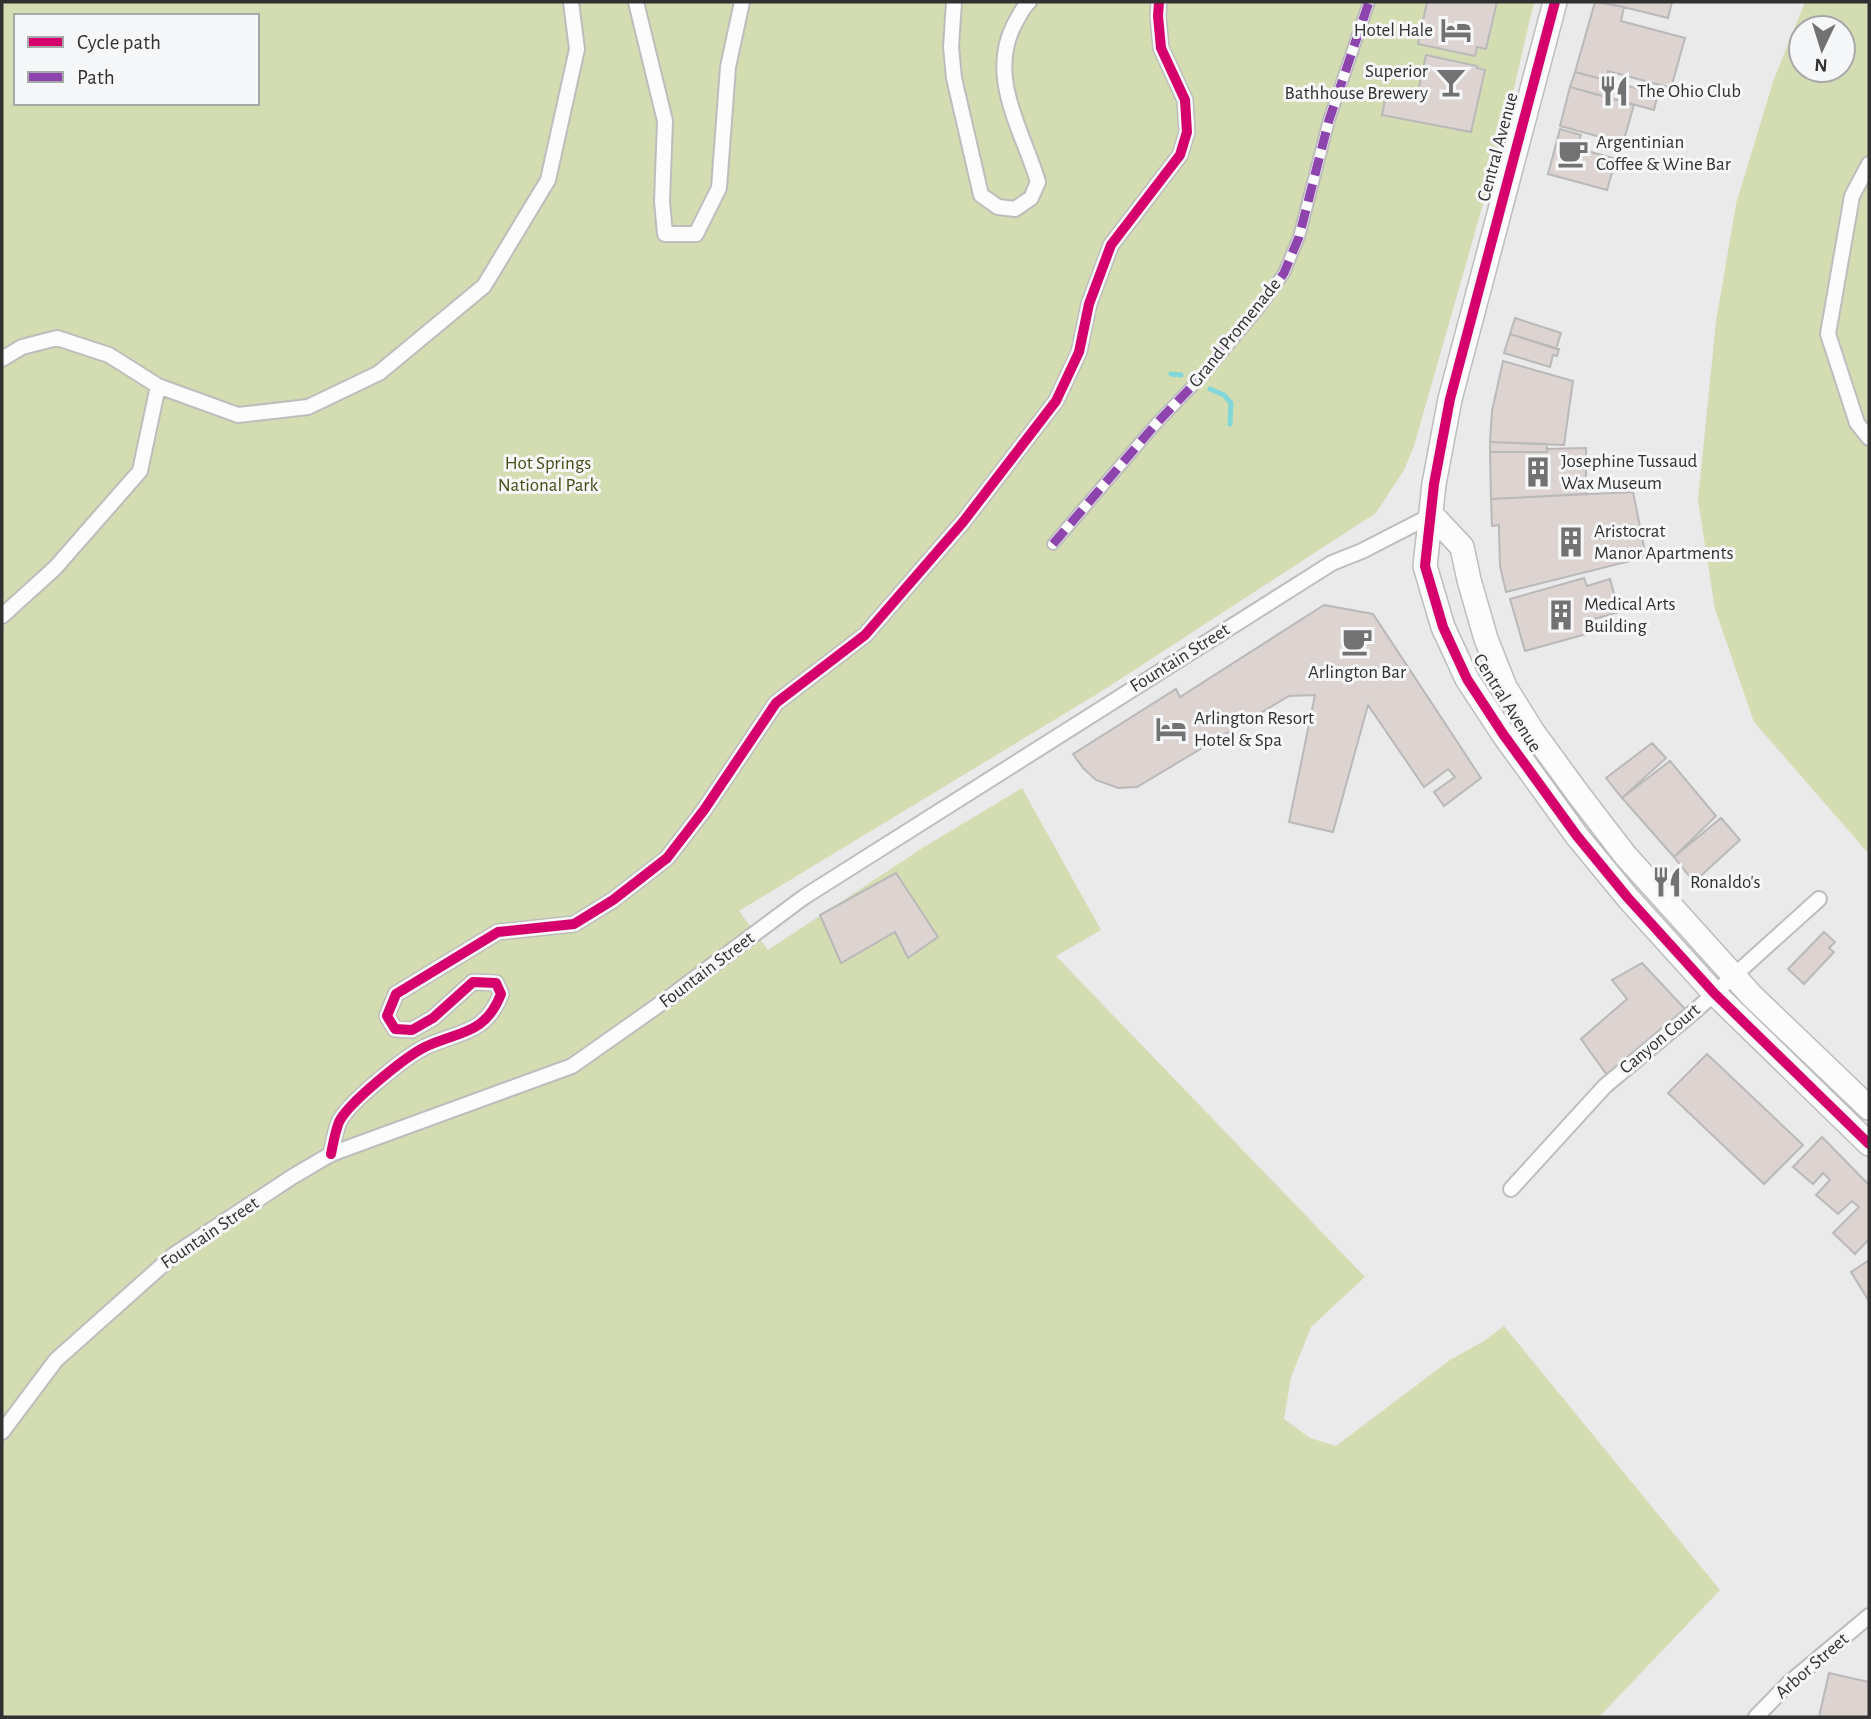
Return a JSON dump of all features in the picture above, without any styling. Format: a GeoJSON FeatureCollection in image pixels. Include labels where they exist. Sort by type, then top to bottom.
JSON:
{"type":"FeatureCollection","features":[{"type":"Feature","properties":{"kind":"main road","name":"Central Avenue"},"geometry":{"type":"LineString","coordinates":[[1555,2],[1450,399],[1434,484],[1425,566],[1443,627],[1467,679],[1577,836],[1628,898],[1714,993],[1869,1144]]}},
{"type":"Feature","properties":{"kind":"main road","name":"Central Avenue"},"geometry":{"type":"LineString","coordinates":[[1432,515],[1462,547],[1486,639],[1505,687],[1533,732],[1625,855],[1772,1017],[1869,1108]]}},
{"type":"Feature","properties":{"kind":"street"},"geometry":{"type":"LineString","coordinates":[[2,359],[22,347],[57,338],[110,355],[158,386],[238,415],[308,407],[379,373],[484,286],[548,180],[577,49],[570,2]]}},
{"type":"Feature","properties":{"kind":"street"},"geometry":{"type":"LineString","coordinates":[[636,2],[665,121],[662,201],[665,234],[696,234],[719,188],[728,67],[742,2]]}},
{"type":"Feature","properties":{"kind":"street"},"geometry":{"type":"LineString","coordinates":[[954,2],[951,47],[954,78],[981,195],[998,207],[1015,209],[1031,198],[1038,182],[1006,97],[1003,68],[1008,37],[1028,2]]}},
{"type":"Feature","properties":{"kind":"street"},"geometry":{"type":"LineString","coordinates":[[331,1154],[339,1121],[370,1088],[424,1048],[470,1032],[495,1010],[501,994],[496,983],[473,982],[433,1018],[412,1030],[395,1029],[387,1016],[396,995],[498,932],[574,924],[613,900],[667,858],[704,810],[776,703],[864,635],[963,522],[1056,401],[1079,352],[1089,304],[1111,244],[1180,155],[1187,132],[1185,100],[1161,48],[1159,2]]}},
{"type":"Feature","properties":{"kind":"street","name":"Grand Promenade"},"geometry":{"type":"LineString","coordinates":[[1053,544],[1155,425],[1203,375],[1259,309],[1284,273],[1298,237],[1329,120],[1369,2]]}},
{"type":"Feature","properties":{"kind":"street"},"geometry":{"type":"LineString","coordinates":[[1869,164],[1852,196],[1828,334],[1857,423],[1869,438]]}},
{"type":"Feature","properties":{"kind":"street"},"geometry":{"type":"LineString","coordinates":[[2,616],[55,568],[140,471],[158,386]]}},
{"type":"Feature","properties":{"kind":"street","name":"Fountain Street"},"geometry":{"type":"LineString","coordinates":[[2,1432],[56,1360],[175,1254],[292,1177],[331,1154],[572,1066],[660,1005],[804,897],[1332,563],[1362,551],[1432,515]]}},
{"type":"Feature","properties":{"kind":"street","name":"Canyon Court"},"geometry":{"type":"LineString","coordinates":[[1511,1189],[1605,1086],[1819,899]]}},
{"type":"Feature","properties":{"kind":"street","name":"Arbor Street"},"geometry":{"type":"LineString","coordinates":[[1756,1717],[1789,1683],[1869,1616]]}},
{"type":"Feature","properties":{"kind":"green space","name":"Hot Springs National Park"},"geometry":{"type":"Polygon","coordinates":[[[2,2],[1534,2],[1505,127],[1414,446],[1404,470],[1376,513],[1102,691],[739,911],[768,950],[924,847],[1022,788],[1101,930],[1056,956],[1365,1277],[1311,1327],[1291,1377],[1284,1419],[1310,1438],[1336,1446],[1450,1360],[1504,1326],[1720,1590],[1599,1717],[2,1717],[2,2]]]}},
{"type":"Feature","properties":{"kind":"green space"},"geometry":{"type":"Polygon","coordinates":[[[1805,2],[1869,2],[1869,854],[1754,722],[1715,609],[1698,500],[1716,322],[1736,204],[1773,82],[1787,47],[1787,84],[1857,84],[1857,14],[1800,14],[1805,2]]]}},
{"type":"Feature","properties":{"kind":"building","name":"Hotel Hale"},"geometry":{"type":"Polygon","coordinates":[[[1427,2],[1497,2],[1486,49],[1477,47],[1475,56],[1418,44],[1427,2]]]}},
{"type":"Feature","properties":{"kind":"building"},"geometry":{"type":"Polygon","coordinates":[[[1595,2],[1624,7],[1621,21],[1685,38],[1671,88],[1608,71],[1606,80],[1575,72],[1595,2]]]}},
{"type":"Feature","properties":{"kind":"building"},"geometry":{"type":"Polygon","coordinates":[[[1603,2],[1672,2],[1668,18],[1603,2]]]}},
{"type":"Feature","properties":{"kind":"building","name":"Superior Bathhouse Brewery"},"geometry":{"type":"Polygon","coordinates":[[[1426,55],[1485,70],[1471,132],[1382,115],[1386,94],[1416,101],[1426,55]]]}},
{"type":"Feature","properties":{"kind":"building","name":"The Ohio Club"},"geometry":{"type":"Polygon","coordinates":[[[1575,72],[1658,94],[1654,110],[1570,87],[1575,72]]]}},
{"type":"Feature","properties":{"kind":"building"},"geometry":{"type":"Polygon","coordinates":[[[1570,87],[1634,105],[1623,143],[1560,126],[1570,87]]]}},
{"type":"Feature","properties":{"kind":"building"},"geometry":{"type":"Polygon","coordinates":[[[1560,129],[1581,135],[1577,148],[1616,159],[1607,190],[1548,174],[1560,129]]]}},
{"type":"Feature","properties":{"kind":"building"},"geometry":{"type":"Polygon","coordinates":[[[1515,318],[1561,333],[1556,349],[1510,334],[1515,318]]]}},
{"type":"Feature","properties":{"kind":"building"},"geometry":{"type":"Polygon","coordinates":[[[1510,334],[1559,349],[1557,356],[1553,355],[1550,367],[1504,353],[1510,334]]]}},
{"type":"Feature","properties":{"kind":"building"},"geometry":{"type":"Polygon","coordinates":[[[1503,361],[1573,381],[1564,445],[1490,442],[1492,411],[1503,361]]]}},
{"type":"Feature","properties":{"kind":"building"},"geometry":{"type":"Polygon","coordinates":[[[1490,442],[1547,444],[1547,452],[1490,452],[1490,442]]]}},
{"type":"Feature","properties":{"kind":"building","name":"Josephine Tussaud Wax Museum"},"geometry":{"type":"Polygon","coordinates":[[[1586,448],[1586,494],[1491,499],[1490,452],[1547,452],[1547,449],[1586,448]]]}},
{"type":"Feature","properties":{"kind":"building","name":"Aristocrat Manor Apartments"},"geometry":{"type":"Polygon","coordinates":[[[1633,492],[1646,557],[1506,592],[1500,566],[1499,525],[1492,526],[1491,499],[1633,492]]]}},
{"type":"Feature","properties":{"kind":"building","name":"Medical Arts Building"},"geometry":{"type":"Polygon","coordinates":[[[1584,578],[1587,586],[1610,579],[1619,612],[1594,619],[1597,631],[1525,651],[1510,599],[1584,578]]]}},
{"type":"Feature","properties":{"kind":"building","name":"Arlington Resort Hotel & Spa"},"geometry":{"type":"Polygon","coordinates":[[[1324,605],[1373,614],[1481,778],[1444,806],[1434,792],[1455,777],[1448,769],[1424,787],[1368,705],[1333,832],[1289,822],[1315,695],[1289,696],[1137,787],[1118,788],[1096,780],[1073,754],[1176,689],[1180,697],[1324,605]]]}},
{"type":"Feature","properties":{"kind":"building"},"geometry":{"type":"Polygon","coordinates":[[[1652,743],[1666,758],[1622,798],[1606,778],[1652,743]]]}},
{"type":"Feature","properties":{"kind":"building"},"geometry":{"type":"Polygon","coordinates":[[[1670,761],[1716,816],[1674,857],[1622,798],[1670,761]]]}},
{"type":"Feature","properties":{"kind":"building"},"geometry":{"type":"Polygon","coordinates":[[[1721,818],[1740,840],[1694,882],[1674,857],[1721,818]]]}},
{"type":"Feature","properties":{"kind":"building"},"geometry":{"type":"Polygon","coordinates":[[[896,873],[938,937],[908,958],[895,932],[841,963],[820,915],[896,873]]]}},
{"type":"Feature","properties":{"kind":"building"},"geometry":{"type":"Polygon","coordinates":[[[1824,932],[1835,942],[1829,948],[1834,952],[1804,984],[1788,969],[1824,932]]]}},
{"type":"Feature","properties":{"kind":"building"},"geometry":{"type":"Polygon","coordinates":[[[1642,963],[1685,1009],[1607,1075],[1581,1039],[1627,999],[1612,980],[1642,963]]]}},
{"type":"Feature","properties":{"kind":"building"},"geometry":{"type":"Polygon","coordinates":[[[1707,1054],[1803,1145],[1764,1184],[1668,1093],[1707,1054]]]}},
{"type":"Feature","properties":{"kind":"building"},"geometry":{"type":"Polygon","coordinates":[[[1822,1137],[1869,1185],[1869,1239],[1855,1254],[1833,1233],[1859,1207],[1852,1201],[1838,1214],[1816,1195],[1830,1180],[1823,1173],[1813,1184],[1793,1167],[1822,1137]]]}},
{"type":"Feature","properties":{"kind":"building"},"geometry":{"type":"Polygon","coordinates":[[[1869,1260],[1869,1301],[1851,1272],[1869,1260]]]}},
{"type":"Feature","properties":{"kind":"building"},"geometry":{"type":"Polygon","coordinates":[[[1829,1673],[1869,1682],[1869,1717],[1819,1717],[1829,1673]]]}},
{"type":"Feature","properties":{"kind":"waterway"},"geometry":{"type":"LineString","coordinates":[[1171,374],[1181,375]]}},
{"type":"Feature","properties":{"kind":"waterway"},"geometry":{"type":"LineString","coordinates":[[1210,389],[1224,395],[1231,403],[1230,424]]}},
{"type":"Feature","properties":{"kind":"marked path"},"geometry":{"type":"LineString","coordinates":[[1053,544],[1155,425],[1203,375],[1259,308],[1284,273],[1299,237],[1329,120],[1369,2]]}},
{"type":"Feature","properties":{"kind":"cycle path"},"geometry":{"type":"LineString","coordinates":[[331,1154],[339,1122],[353,1104],[416,1052],[479,1025],[495,1007],[501,994],[496,983],[473,982],[433,1018],[412,1030],[395,1029],[387,1016],[396,994],[498,932],[574,924],[613,900],[667,858],[704,810],[776,703],[865,635],[963,522],[1056,401],[1079,352],[1089,304],[1111,245],[1180,155],[1187,132],[1185,100],[1161,48],[1159,2]]}},
{"type":"Feature","properties":{"kind":"cycle path"},"geometry":{"type":"LineString","coordinates":[[1555,2],[1450,399],[1434,484],[1425,566],[1443,627],[1467,679],[1577,836],[1628,898],[1714,993],[1869,1144]]}},
{"type":"Feature","properties":{"kind":"place","name":"Hotel Hale"},"geometry":{"type":"Point","coordinates":[1456,30]}},
{"type":"Feature","properties":{"kind":"place","name":"Superior Bathhouse Brewery"},"geometry":{"type":"Point","coordinates":[1451,82]}},
{"type":"Feature","properties":{"kind":"place","name":"The Ohio Club"},"geometry":{"type":"Point","coordinates":[1614,91]}},
{"type":"Feature","properties":{"kind":"place","name":"Argentinian Coffee & Wine Bar"},"geometry":{"type":"Point","coordinates":[1573,153]}},
{"type":"Feature","properties":{"kind":"place","name":"Josephine Tussaud Wax Museum"},"geometry":{"type":"Point","coordinates":[1538,472]}},
{"type":"Feature","properties":{"kind":"place","name":"Aristocrat Manor Apartments"},"geometry":{"type":"Point","coordinates":[1571,542]}},
{"type":"Feature","properties":{"kind":"place","name":"Medical Arts Building"},"geometry":{"type":"Point","coordinates":[1561,615]}},
{"type":"Feature","properties":{"kind":"place","name":"Arlington Bar"},"geometry":{"type":"Point","coordinates":[1357,641]}},
{"type":"Feature","properties":{"kind":"place","name":"Arlington Resort Hotel & Spa"},"geometry":{"type":"Point","coordinates":[1171,729]}},
{"type":"Feature","properties":{"kind":"place","name":"Ronaldo's"},"geometry":{"type":"Point","coordinates":[1667,882]}}]}
